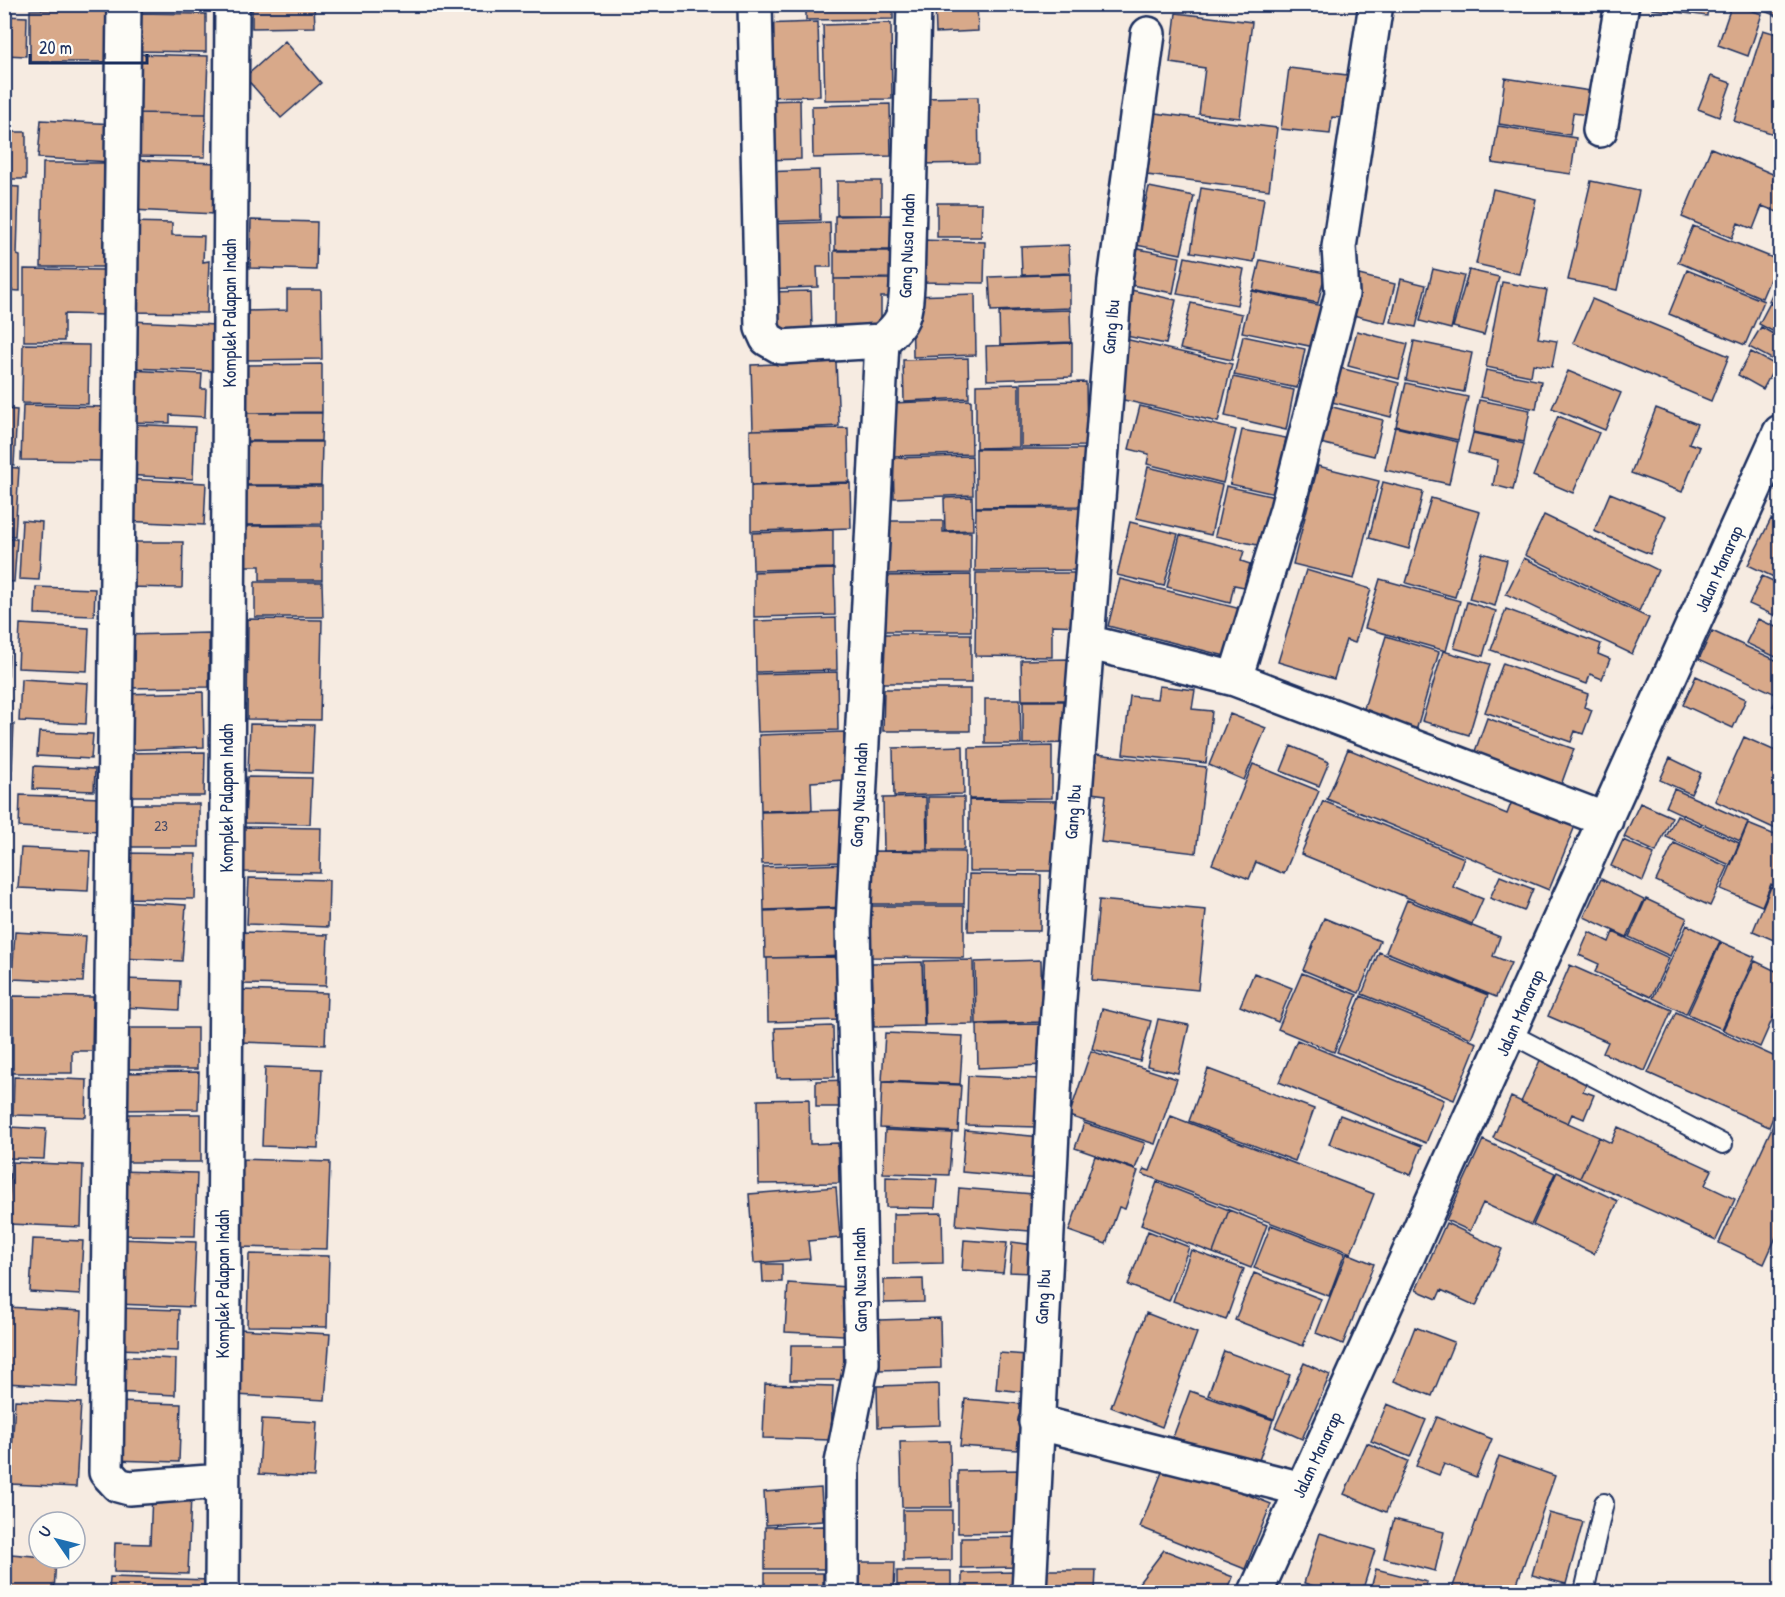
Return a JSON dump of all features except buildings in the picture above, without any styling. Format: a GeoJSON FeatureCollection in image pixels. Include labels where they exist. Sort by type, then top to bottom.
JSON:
{"type":"FeatureCollection","features":[{"type":"Feature","properties":{"kind":"street"},"geometry":{"type":"LineString","coordinates":[[124,4],[106,1472],[118,1485],[129,1488],[222,1481]]}},
{"type":"Feature","properties":{"kind":"street","name":"Komplek Palapan Indah"},"geometry":{"type":"LineString","coordinates":[[222,1593],[232,4]]}},
{"type":"Feature","properties":{"kind":"street"},"geometry":{"type":"LineString","coordinates":[[755,4],[762,328],[767,339],[781,348],[882,340]]}},
{"type":"Feature","properties":{"kind":"street","name":"Gang Nusa Indah"},"geometry":{"type":"LineString","coordinates":[[842,1593],[842,1463],[862,1363],[853,922],[882,340],[899,326],[905,314],[914,4]]}},
{"type":"Feature","properties":{"kind":"street"},"geometry":{"type":"LineString","coordinates":[[1235,679],[1287,508],[1342,294],[1339,247],[1377,4]]}},
{"type":"Feature","properties":{"kind":"street"},"geometry":{"type":"LineString","coordinates":[[1600,130],[1622,4]]}},
{"type":"Feature","properties":{"kind":"street","name":"Gang Ibu"},"geometry":{"type":"LineString","coordinates":[[1029,1593],[1058,1012],[1115,281],[1148,34]]}},
{"type":"Feature","properties":{"kind":"street","name":"Jalan Manarap"},"geometry":{"type":"LineString","coordinates":[[1256,1593],[1511,1034],[1780,432]]}},
{"type":"Feature","properties":{"kind":"street"},"geometry":{"type":"LineString","coordinates":[[1087,642],[1235,679],[1606,820]]}},
{"type":"Feature","properties":{"kind":"street"},"geometry":{"type":"LineString","coordinates":[[1036,1422],[1302,1489]]}},
{"type":"Feature","properties":{"kind":"lane"},"geometry":{"type":"LineString","coordinates":[[1511,1034],[1723,1144]]}},
{"type":"Feature","properties":{"kind":"lane"},"geometry":{"type":"LineString","coordinates":[[1584,1593],[1604,1503]]}}]}
